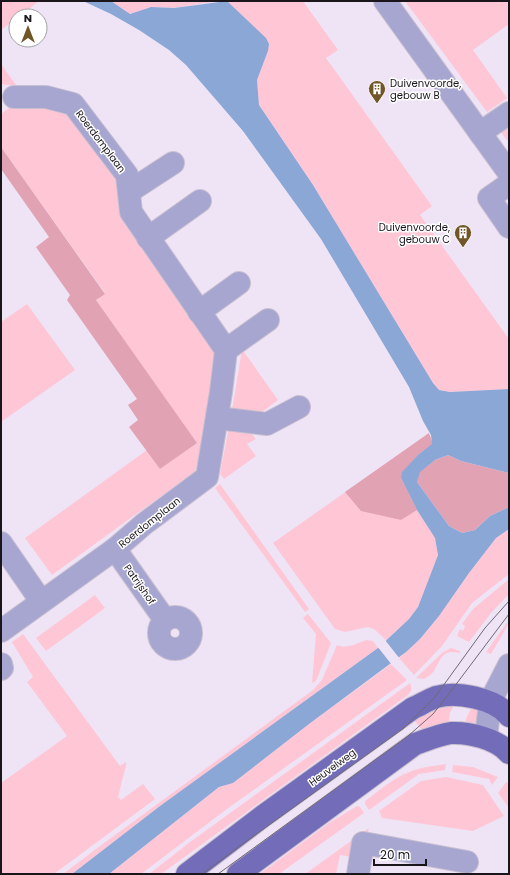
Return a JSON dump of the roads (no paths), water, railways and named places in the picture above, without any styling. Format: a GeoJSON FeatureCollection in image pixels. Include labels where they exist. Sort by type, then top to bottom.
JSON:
{"type":"FeatureCollection","features":[{"type":"Feature","properties":{"kind":"main road","name":"Heuvelweg"},"geometry":{"type":"LineString","coordinates":[[187,874],[263,816],[413,708],[430,699],[445,695],[463,695],[478,698],[504,710]]}},
{"type":"Feature","properties":{"kind":"main road"},"geometry":{"type":"LineString","coordinates":[[238,874],[415,744],[433,737],[452,733],[474,735],[486,738],[506,749],[509,753]]}},
{"type":"Feature","properties":{"kind":"street"},"geometry":{"type":"LineString","coordinates":[[384,1],[509,173]]}},
{"type":"Feature","properties":{"kind":"street","name":"Roerdomplaan"},"geometry":{"type":"LineString","coordinates":[[1,632],[41,601],[115,549],[144,524],[207,477],[222,392],[226,350],[131,212],[130,191],[127,175],[73,104],[46,97],[14,97]]}},
{"type":"Feature","properties":{"kind":"street"},"geometry":{"type":"LineString","coordinates":[[480,133],[509,113]]}},
{"type":"Feature","properties":{"kind":"street"},"geometry":{"type":"LineString","coordinates":[[130,191],[173,163]]}},
{"type":"Feature","properties":{"kind":"street"},"geometry":{"type":"LineString","coordinates":[[509,184],[489,198],[509,227]]}},
{"type":"Feature","properties":{"kind":"street"},"geometry":{"type":"LineString","coordinates":[[148,238],[200,201]]}},
{"type":"Feature","properties":{"kind":"street"},"geometry":{"type":"LineString","coordinates":[[199,312],[239,283]]}},
{"type":"Feature","properties":{"kind":"street"},"geometry":{"type":"LineString","coordinates":[[226,350],[268,320]]}},
{"type":"Feature","properties":{"kind":"street"},"geometry":{"type":"LineString","coordinates":[[217,418],[267,424],[299,407]]}},
{"type":"Feature","properties":{"kind":"street"},"geometry":{"type":"LineString","coordinates":[[1,543],[41,601]]}},
{"type":"Feature","properties":{"kind":"street","name":"Patrijshof"},"geometry":{"type":"LineString","coordinates":[[115,549],[165,620]]}},
{"type":"Feature","properties":{"kind":"street"},"geometry":{"type":"LineString","coordinates":[[1,664],[1,669]]}},
{"type":"Feature","properties":{"kind":"street"},"geometry":{"type":"LineString","coordinates":[[486,738],[504,710],[509,666]]}},
{"type":"Feature","properties":{"kind":"street"},"geometry":{"type":"LineString","coordinates":[[358,874],[363,843],[467,862]]}},
{"type":"Feature","properties":{"kind":"water"},"geometry":{"type":"Polygon","coordinates":[[[83,1],[111,1],[130,14],[151,7],[174,8],[227,1],[266,38],[269,44],[268,51],[257,80],[259,105],[313,185],[433,383],[439,390],[450,392],[509,389],[509,473],[461,461],[448,455],[435,460],[420,472],[417,482],[449,526],[462,533],[475,530],[490,516],[509,507],[509,529],[496,538],[439,616],[420,639],[406,652],[233,783],[219,787],[109,874],[72,874],[160,806],[378,648],[409,619],[418,607],[438,555],[435,538],[417,510],[401,478],[402,472],[419,454],[432,444],[431,435],[423,421],[409,387],[321,239],[243,131],[186,65],[169,50],[139,30],[111,14],[83,1]]]}},
{"type":"Feature","properties":{"kind":"tram line"},"geometry":{"type":"LineString","coordinates":[[202,874],[404,728],[435,697],[485,628],[509,601]]}},
{"type":"Feature","properties":{"kind":"tram line"},"geometry":{"type":"LineString","coordinates":[[218,874],[408,736],[433,714],[509,614]]}},
{"type":"Feature","properties":{"kind":"place","name":"Duivenvoorde, gebouw B"},"geometry":{"type":"Point","coordinates":[377,104]}},
{"type":"Feature","properties":{"kind":"place","name":"Duivenvoorde, gebouw C"},"geometry":{"type":"Point","coordinates":[463,248]}}]}
